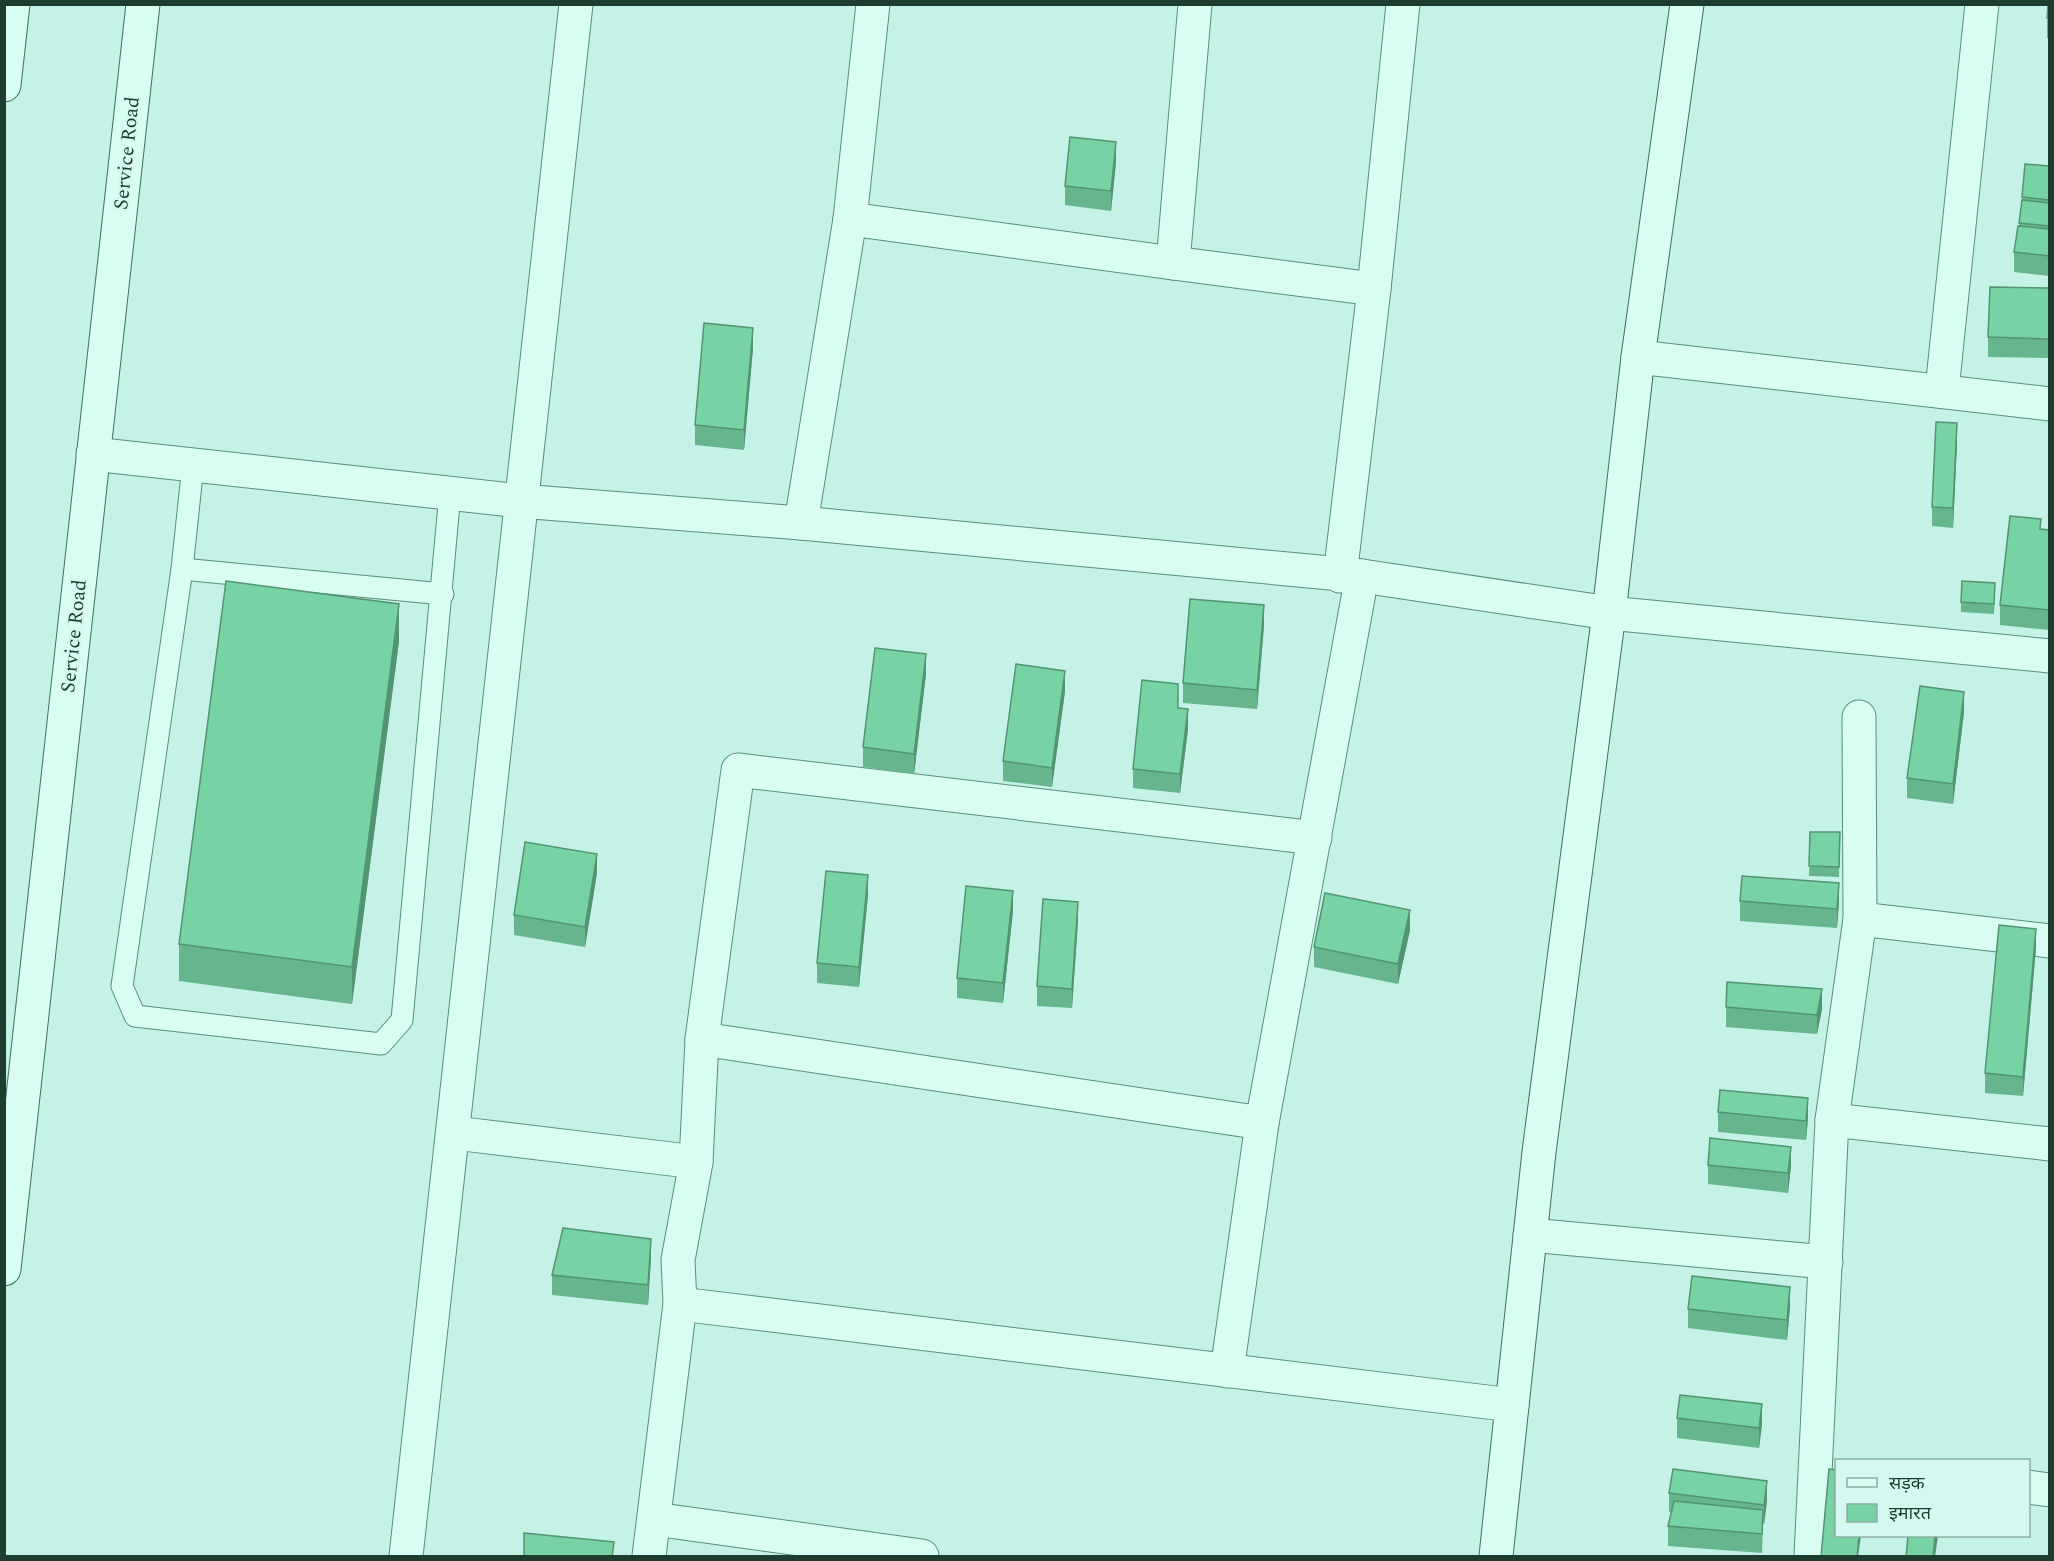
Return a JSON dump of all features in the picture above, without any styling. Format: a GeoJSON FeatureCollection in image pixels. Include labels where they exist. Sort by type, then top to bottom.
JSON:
{"type":"FeatureCollection","features":[{"type":"Feature","properties":{"kind":"street"},"geometry":{"type":"LineString","coordinates":[[4,86],[13,4]]}},
{"type":"Feature","properties":{"kind":"street","name":"Service Road"},"geometry":{"type":"LineString","coordinates":[[4,1269],[143,4]]}},
{"type":"Feature","properties":{"kind":"street"},"geometry":{"type":"LineString","coordinates":[[406,1557],[455,1133],[520,501],[576,4]]}},
{"type":"Feature","properties":{"kind":"street"},"geometry":{"type":"LineString","coordinates":[[801,523],[850,219],[873,4]]}},
{"type":"Feature","properties":{"kind":"street"},"geometry":{"type":"LineString","coordinates":[[1173,263],[1195,4]]}},
{"type":"Feature","properties":{"kind":"street"},"geometry":{"type":"LineString","coordinates":[[1227,1371],[1263,1123],[1315,838],[1351,576],[1374,289],[1403,4]]}},
{"type":"Feature","properties":{"kind":"street"},"geometry":{"type":"LineString","coordinates":[[1496,1557],[1530,1236],[1609,614],[1638,357],[1687,4]]}},
{"type":"Feature","properties":{"kind":"street"},"geometry":{"type":"LineString","coordinates":[[1942,390],[1982,4]]}},
{"type":"Feature","properties":{"kind":"street"},"geometry":{"type":"LineString","coordinates":[[850,219],[1374,289]]}},
{"type":"Feature","properties":{"kind":"street"},"geometry":{"type":"LineString","coordinates":[[1638,357],[2049,404]]}},
{"type":"Feature","properties":{"kind":"street"},"geometry":{"type":"LineString","coordinates":[[93,454],[520,501],[801,523],[1351,576],[1609,614],[2049,656]]}},
{"type":"Feature","properties":{"kind":"street"},"geometry":{"type":"LineString","coordinates":[[1811,1557],[1827,1460],[1826,1262],[1832,1120],[1860,919],[1859,717]]}},
{"type":"Feature","properties":{"kind":"street"},"geometry":{"type":"LineString","coordinates":[[649,1557],[680,1304],[678,1260],[696,1162],[702,1039],[738,770],[1315,838]]}},
{"type":"Feature","properties":{"kind":"street"},"geometry":{"type":"LineString","coordinates":[[1860,919],[2049,941]]}},
{"type":"Feature","properties":{"kind":"street"},"geometry":{"type":"LineString","coordinates":[[702,1039],[1263,1123]]}},
{"type":"Feature","properties":{"kind":"street"},"geometry":{"type":"LineString","coordinates":[[1832,1120],[2049,1144]]}},
{"type":"Feature","properties":{"kind":"street"},"geometry":{"type":"LineString","coordinates":[[455,1133],[696,1162]]}},
{"type":"Feature","properties":{"kind":"street"},"geometry":{"type":"LineString","coordinates":[[1530,1236],[1826,1262]]}},
{"type":"Feature","properties":{"kind":"street"},"geometry":{"type":"LineString","coordinates":[[680,1304],[1512,1405]]}},
{"type":"Feature","properties":{"kind":"street"},"geometry":{"type":"LineString","coordinates":[[2030,1487],[2049,1490]]}},
{"type":"Feature","properties":{"kind":"street"},"geometry":{"type":"LineString","coordinates":[[654,1519],[922,1557]]}},
{"type":"Feature","properties":{"kind":"lane"},"geometry":{"type":"LineString","coordinates":[[193,465],[182,569],[122,986],[135,1016],[381,1044],[402,1020],[450,494]]}},
{"type":"Feature","properties":{"kind":"lane"},"geometry":{"type":"LineString","coordinates":[[182,569],[442,594]]}},
{"type":"Feature","properties":{"kind":"building"},"geometry":{"type":"Polygon","coordinates":[[[1070,137],[1116,142],[1111,191],[1065,186],[1070,137]]]}},
{"type":"Feature","properties":{"kind":"building"},"geometry":{"type":"Polygon","coordinates":[[[2025,164],[2049,166],[2049,200],[2022,197],[2025,164]]]}},
{"type":"Feature","properties":{"kind":"building"},"geometry":{"type":"Polygon","coordinates":[[[2022,200],[2049,203],[2049,226],[2019,223],[2022,200]]]}},
{"type":"Feature","properties":{"kind":"building"},"geometry":{"type":"Polygon","coordinates":[[[2018,226],[2049,229],[2049,256],[2014,252],[2018,226]]]}},
{"type":"Feature","properties":{"kind":"building"},"geometry":{"type":"Polygon","coordinates":[[[1990,287],[2049,288],[2049,339],[1988,337],[1990,287]]]}},
{"type":"Feature","properties":{"kind":"building"},"geometry":{"type":"Polygon","coordinates":[[[704,323],[753,328],[744,430],[695,425],[704,323]]]}},
{"type":"Feature","properties":{"kind":"building"},"geometry":{"type":"Polygon","coordinates":[[[1936,422],[1957,423],[1953,508],[1932,507],[1936,422]]]}},
{"type":"Feature","properties":{"kind":"building"},"geometry":{"type":"Polygon","coordinates":[[[2010,516],[2041,519],[2040,529],[2049,530],[2049,610],[2000,605],[2010,516]]]}},
{"type":"Feature","properties":{"kind":"building"},"geometry":{"type":"Polygon","coordinates":[[[226,581],[399,604],[352,967],[179,944],[226,581]]]}},
{"type":"Feature","properties":{"kind":"building"},"geometry":{"type":"Polygon","coordinates":[[[1962,581],[1995,583],[1994,604],[1961,602],[1962,581]]]}},
{"type":"Feature","properties":{"kind":"building"},"geometry":{"type":"Polygon","coordinates":[[[1190,599],[1264,605],[1257,690],[1183,683],[1190,599]]]}},
{"type":"Feature","properties":{"kind":"building"},"geometry":{"type":"Polygon","coordinates":[[[875,648],[926,654],[914,754],[863,747],[875,648]]]}},
{"type":"Feature","properties":{"kind":"building"},"geometry":{"type":"Polygon","coordinates":[[[1016,664],[1065,671],[1052,768],[1003,761],[1016,664]]]}},
{"type":"Feature","properties":{"kind":"building"},"geometry":{"type":"Polygon","coordinates":[[[1142,680],[1178,684],[1178,708],[1188,709],[1180,774],[1133,769],[1142,680]]]}},
{"type":"Feature","properties":{"kind":"building"},"geometry":{"type":"Polygon","coordinates":[[[1920,686],[1964,692],[1953,784],[1907,778],[1920,686]]]}},
{"type":"Feature","properties":{"kind":"building"},"geometry":{"type":"Polygon","coordinates":[[[1810,832],[1840,832],[1839,867],[1809,866],[1810,832]]]}},
{"type":"Feature","properties":{"kind":"building"},"geometry":{"type":"Polygon","coordinates":[[[525,842],[597,854],[585,927],[514,915],[525,842]]]}},
{"type":"Feature","properties":{"kind":"building"},"geometry":{"type":"Polygon","coordinates":[[[826,871],[868,875],[859,967],[817,963],[826,871]]]}},
{"type":"Feature","properties":{"kind":"building"},"geometry":{"type":"Polygon","coordinates":[[[1742,876],[1839,883],[1837,909],[1740,901],[1742,876]]]}},
{"type":"Feature","properties":{"kind":"building"},"geometry":{"type":"Polygon","coordinates":[[[966,886],[1013,891],[1003,983],[957,978],[966,886]]]}},
{"type":"Feature","properties":{"kind":"building"},"geometry":{"type":"Polygon","coordinates":[[[1325,893],[1410,910],[1398,964],[1314,947],[1325,893]]]}},
{"type":"Feature","properties":{"kind":"building"},"geometry":{"type":"Polygon","coordinates":[[[1043,899],[1078,902],[1072,989],[1037,986],[1043,899]]]}},
{"type":"Feature","properties":{"kind":"building"},"geometry":{"type":"Polygon","coordinates":[[[1999,925],[2036,929],[2023,1077],[1985,1073],[1999,925]]]}},
{"type":"Feature","properties":{"kind":"building"},"geometry":{"type":"Polygon","coordinates":[[[1727,982],[1822,989],[1817,1015],[1726,1007],[1727,982]]]}},
{"type":"Feature","properties":{"kind":"building"},"geometry":{"type":"Polygon","coordinates":[[[1720,1090],[1808,1098],[1806,1121],[1718,1112],[1720,1090]]]}},
{"type":"Feature","properties":{"kind":"building"},"geometry":{"type":"Polygon","coordinates":[[[1710,1138],[1791,1147],[1788,1173],[1708,1165],[1710,1138]]]}},
{"type":"Feature","properties":{"kind":"building"},"geometry":{"type":"Polygon","coordinates":[[[563,1228],[651,1239],[648,1285],[552,1275],[563,1228]]]}},
{"type":"Feature","properties":{"kind":"building"},"geometry":{"type":"Polygon","coordinates":[[[1692,1276],[1790,1287],[1787,1320],[1688,1309],[1692,1276]]]}},
{"type":"Feature","properties":{"kind":"building"},"geometry":{"type":"Polygon","coordinates":[[[1680,1395],[1762,1404],[1759,1428],[1677,1418],[1680,1395]]]}},
{"type":"Feature","properties":{"kind":"building"},"geometry":{"type":"Polygon","coordinates":[[[1673,1469],[1767,1481],[1764,1505],[1669,1493],[1673,1469]]]}},
{"type":"Feature","properties":{"kind":"building"},"geometry":{"type":"Polygon","coordinates":[[[1829,1469],[1835,1470],[1835,1537],[1859,1537],[1857,1557],[1821,1557],[1829,1469]]]}},
{"type":"Feature","properties":{"kind":"building"},"geometry":{"type":"Polygon","coordinates":[[[1674,1501],[1763,1510],[1762,1534],[1668,1526],[1674,1501]]]}},
{"type":"Feature","properties":{"kind":"building"},"geometry":{"type":"Polygon","coordinates":[[[524,1533],[614,1542],[612,1557],[524,1557],[524,1533]]]}},
{"type":"Feature","properties":{"kind":"building"},"geometry":{"type":"Polygon","coordinates":[[[1908,1537],[1935,1537],[1933,1557],[1906,1557],[1908,1537]]]}}]}
